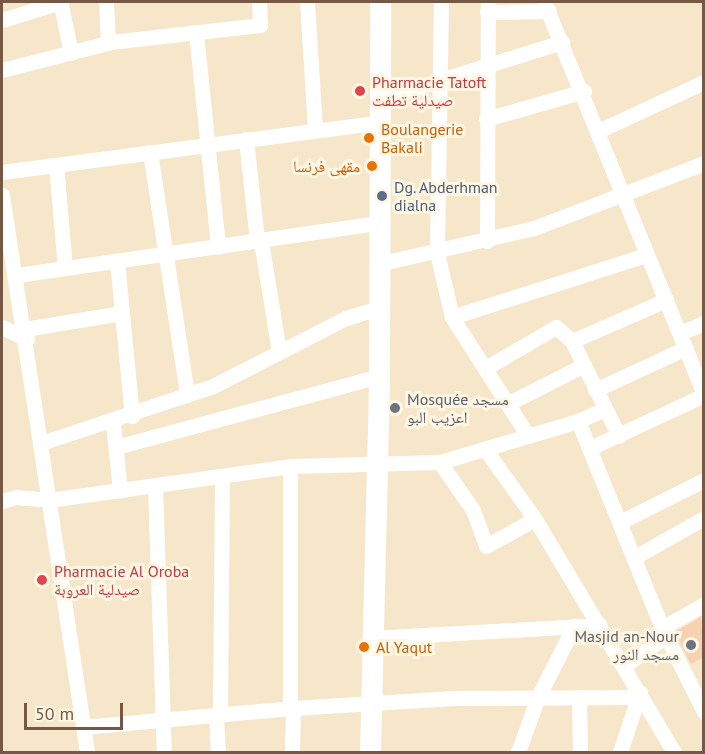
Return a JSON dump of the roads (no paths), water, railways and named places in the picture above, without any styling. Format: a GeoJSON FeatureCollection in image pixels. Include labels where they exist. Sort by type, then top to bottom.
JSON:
{"type":"FeatureCollection","features":[{"type":"Feature","properties":{"kind":"main road"},"geometry":{"type":"LineString","coordinates":[[370,753],[379,376],[380,2]]}},
{"type":"Feature","properties":{"kind":"street"},"geometry":{"type":"LineString","coordinates":[[106,2],[108,43]]}},
{"type":"Feature","properties":{"kind":"street"},"geometry":{"type":"LineString","coordinates":[[2,70],[108,43],[260,25],[259,2]]}},
{"type":"Feature","properties":{"kind":"street"},"geometry":{"type":"LineString","coordinates":[[307,2],[315,129]]}},
{"type":"Feature","properties":{"kind":"street"},"geometry":{"type":"LineString","coordinates":[[441,2],[437,254],[452,317],[487,367],[528,436]]}},
{"type":"Feature","properties":{"kind":"street"},"geometry":{"type":"LineString","coordinates":[[2,21],[61,3],[70,53]]}},
{"type":"Feature","properties":{"kind":"street"},"geometry":{"type":"LineString","coordinates":[[487,241],[487,7],[547,6],[584,91],[621,198],[704,394],[590,448]]}},
{"type":"Feature","properties":{"kind":"street"},"geometry":{"type":"LineString","coordinates":[[196,33],[205,144],[218,247]]}},
{"type":"Feature","properties":{"kind":"street"},"geometry":{"type":"LineString","coordinates":[[381,99],[487,62],[562,42]]}},
{"type":"Feature","properties":{"kind":"street"},"geometry":{"type":"LineString","coordinates":[[598,130],[704,82]]}},
{"type":"Feature","properties":{"kind":"street"},"geometry":{"type":"LineString","coordinates":[[486,119],[584,91]]}},
{"type":"Feature","properties":{"kind":"street"},"geometry":{"type":"LineString","coordinates":[[2,172],[381,122]]}},
{"type":"Feature","properties":{"kind":"street"},"geometry":{"type":"LineString","coordinates":[[246,139],[259,241],[279,352]]}},
{"type":"Feature","properties":{"kind":"street"},"geometry":{"type":"LineString","coordinates":[[150,152],[187,395]]}},
{"type":"Feature","properties":{"kind":"street"},"geometry":{"type":"LineString","coordinates":[[378,264],[437,254],[487,241],[621,198],[704,163]]}},
{"type":"Feature","properties":{"kind":"street"},"geometry":{"type":"LineString","coordinates":[[56,165],[65,268]]}},
{"type":"Feature","properties":{"kind":"street"},"geometry":{"type":"LineString","coordinates":[[2,196],[26,334],[87,753]]}},
{"type":"Feature","properties":{"kind":"street"},"geometry":{"type":"LineString","coordinates":[[2,256],[16,270],[65,268],[378,224]]}},
{"type":"Feature","properties":{"kind":"street"},"geometry":{"type":"LineString","coordinates":[[452,317],[646,255]]}},
{"type":"Feature","properties":{"kind":"street"},"geometry":{"type":"LineString","coordinates":[[117,261],[132,416]]}},
{"type":"Feature","properties":{"kind":"street"},"geometry":{"type":"LineString","coordinates":[[572,341],[666,300]]}},
{"type":"Feature","properties":{"kind":"street"},"geometry":{"type":"LineString","coordinates":[[41,443],[113,423],[187,395],[346,318],[378,308]]}},
{"type":"Feature","properties":{"kind":"street"},"geometry":{"type":"LineString","coordinates":[[2,327],[26,334],[122,312]]}},
{"type":"Feature","properties":{"kind":"street"},"geometry":{"type":"LineString","coordinates":[[595,390],[683,340],[704,322]]}},
{"type":"Feature","properties":{"kind":"street"},"geometry":{"type":"LineString","coordinates":[[487,367],[556,327],[572,341],[619,436]]}},
{"type":"Feature","properties":{"kind":"street"},"geometry":{"type":"LineString","coordinates":[[509,403],[584,365]]}},
{"type":"Feature","properties":{"kind":"street"},"geometry":{"type":"LineString","coordinates":[[116,447],[379,376]]}},
{"type":"Feature","properties":{"kind":"street"},"geometry":{"type":"LineString","coordinates":[[2,501],[16,497],[49,500],[290,466],[376,460],[440,462],[578,421],[605,409]]}},
{"type":"Feature","properties":{"kind":"street"},"geometry":{"type":"LineString","coordinates":[[578,421],[664,632],[704,712]]}},
{"type":"Feature","properties":{"kind":"street"},"geometry":{"type":"LineString","coordinates":[[113,423],[120,490]]}},
{"type":"Feature","properties":{"kind":"street"},"geometry":{"type":"LineString","coordinates":[[485,449],[535,519],[674,753]]}},
{"type":"Feature","properties":{"kind":"street"},"geometry":{"type":"LineString","coordinates":[[290,466],[292,753]]}},
{"type":"Feature","properties":{"kind":"street"},"geometry":{"type":"LineString","coordinates":[[443,467],[473,510],[486,546],[535,519]]}},
{"type":"Feature","properties":{"kind":"street"},"geometry":{"type":"LineString","coordinates":[[218,753],[222,477]]}},
{"type":"Feature","properties":{"kind":"street"},"geometry":{"type":"LineString","coordinates":[[620,522],[704,480]]}},
{"type":"Feature","properties":{"kind":"street"},"geometry":{"type":"LineString","coordinates":[[155,486],[164,753]]}},
{"type":"Feature","properties":{"kind":"street"},"geometry":{"type":"LineString","coordinates":[[633,558],[704,518]]}},
{"type":"Feature","properties":{"kind":"street"},"geometry":{"type":"LineString","coordinates":[[624,666],[664,632],[704,604]]}},
{"type":"Feature","properties":{"kind":"street"},"geometry":{"type":"LineString","coordinates":[[372,638],[600,625]]}},
{"type":"Feature","properties":{"kind":"street"},"geometry":{"type":"LineString","coordinates":[[518,753],[538,697],[574,626]]}},
{"type":"Feature","properties":{"kind":"street"},"geometry":{"type":"LineString","coordinates":[[83,727],[371,703],[639,695]]}},
{"type":"Feature","properties":{"kind":"street"},"geometry":{"type":"LineString","coordinates":[[620,753],[639,695]]}},
{"type":"Feature","properties":{"kind":"street"},"geometry":{"type":"LineString","coordinates":[[579,697],[580,753]]}},
{"type":"Feature","properties":{"kind":"place","name":"Pharmacie Tatoft صيدلية تطفت"},"geometry":{"type":"Point","coordinates":[360,91]}},
{"type":"Feature","properties":{"kind":"place","name":"Boulangerie Bakali"},"geometry":{"type":"Point","coordinates":[369,138]}},
{"type":"Feature","properties":{"kind":"place","name":"مقهى فرنسا"},"geometry":{"type":"Point","coordinates":[372,166]}},
{"type":"Feature","properties":{"kind":"place","name":"Dg. Abderhman dialna"},"geometry":{"type":"Point","coordinates":[382,196]}},
{"type":"Feature","properties":{"kind":"place","name":"Mosquée مسجد اعزيب البو"},"geometry":{"type":"Point","coordinates":[395,408]}},
{"type":"Feature","properties":{"kind":"place","name":"Pharmacie Al Oroba صيدلية العروبة"},"geometry":{"type":"Point","coordinates":[42,580]}},
{"type":"Feature","properties":{"kind":"place","name":"Masjid an-Nour مسجد النور"},"geometry":{"type":"Point","coordinates":[691,645]}},
{"type":"Feature","properties":{"kind":"place","name":"Al Yaqut"},"geometry":{"type":"Point","coordinates":[364,647]}}]}
